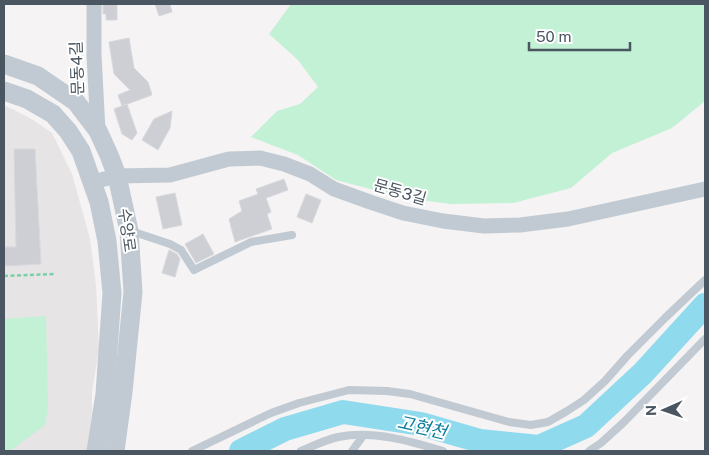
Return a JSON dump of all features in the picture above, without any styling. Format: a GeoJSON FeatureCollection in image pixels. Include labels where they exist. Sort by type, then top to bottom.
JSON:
{"type":"FeatureCollection","features":[{"type":"Feature","properties":{"kind":"street","name":"문동4길"},"geometry":{"type":"LineString","coordinates":[[94,4],[94,55],[98,131]]}},
{"type":"Feature","properties":{"kind":"street","name":"수양로"},"geometry":{"type":"LineString","coordinates":[[4,64],[38,76],[76,102],[98,131],[117,176],[129,231],[133,292],[115,451]]}},
{"type":"Feature","properties":{"kind":"street","name":"수양로"},"geometry":{"type":"LineString","coordinates":[[4,92],[27,99],[53,114],[68,131],[81,150],[99,202],[107,241],[112,293],[105,394],[96,451]]}},
{"type":"Feature","properties":{"kind":"street","name":"문동3길"},"geometry":{"type":"LineString","coordinates":[[92,182],[117,176],[170,175],[229,159],[260,158],[284,164],[310,174],[334,188],[403,213],[443,221],[484,226],[520,225],[568,219],[705,189]]}},
{"type":"Feature","properties":{"kind":"lane"},"geometry":{"type":"LineString","coordinates":[[129,231],[170,244],[181,250],[194,270],[251,242],[292,235]]}},
{"type":"Feature","properties":{"kind":"lane"},"geometry":{"type":"LineString","coordinates":[[192,451],[271,413],[299,403],[349,390],[410,394],[509,422],[530,425],[548,422],[584,400],[605,381],[652,330],[705,280]]}},
{"type":"Feature","properties":{"kind":"lane"},"geometry":{"type":"LineString","coordinates":[[589,451],[624,422],[705,339]]}},
{"type":"Feature","properties":{"kind":"lane"},"geometry":{"type":"LineString","coordinates":[[352,451],[363,436]]}},
{"type":"Feature","properties":{"kind":"lane"},"geometry":{"type":"LineString","coordinates":[[301,451],[338,437],[363,436],[383,437],[443,451]]}},
{"type":"Feature","properties":{"kind":"path"},"geometry":{"type":"LineString","coordinates":[[4,276],[56,274]]}},
{"type":"Feature","properties":{"kind":"shaded area"},"geometry":{"type":"Polygon","coordinates":[[[4,105],[30,118],[52,133],[72,174],[90,239],[96,285],[99,349],[92,392],[92,412],[87,451],[4,451],[4,105]]]}},
{"type":"Feature","properties":{"kind":"green space"},"geometry":{"type":"Polygon","coordinates":[[[291,4],[705,4],[705,101],[672,128],[612,153],[571,188],[513,203],[451,204],[405,198],[336,180],[298,155],[251,137],[277,111],[300,104],[318,87],[298,60],[269,34],[291,4]]]}},
{"type":"Feature","properties":{"kind":"green space"},"geometry":{"type":"Polygon","coordinates":[[[46,316],[48,408],[45,425],[10,451],[4,451],[4,319],[46,316]]]}},
{"type":"Feature","properties":{"kind":"building"},"geometry":{"type":"Polygon","coordinates":[[[103,4],[117,4],[117,20],[106,20],[106,14],[103,14],[103,4]]]}},
{"type":"Feature","properties":{"kind":"building"},"geometry":{"type":"Polygon","coordinates":[[[155,4],[170,4],[172,12],[159,16],[155,4]]]}},
{"type":"Feature","properties":{"kind":"building"},"geometry":{"type":"Polygon","coordinates":[[[129,38],[134,68],[148,82],[152,95],[122,106],[118,95],[130,90],[114,74],[109,42],[129,38]]]}},
{"type":"Feature","properties":{"kind":"building"},"geometry":{"type":"Polygon","coordinates":[[[127,104],[137,133],[132,140],[122,134],[114,109],[127,104]]]}},
{"type":"Feature","properties":{"kind":"building"},"geometry":{"type":"Polygon","coordinates":[[[172,111],[170,128],[158,150],[142,140],[154,119],[172,111]]]}},
{"type":"Feature","properties":{"kind":"building"},"geometry":{"type":"Polygon","coordinates":[[[14,149],[35,149],[41,264],[4,266],[4,247],[16,247],[14,149]]]}},
{"type":"Feature","properties":{"kind":"building"},"geometry":{"type":"Polygon","coordinates":[[[284,179],[288,190],[266,198],[271,212],[267,214],[272,229],[235,242],[229,219],[242,211],[239,201],[258,194],[256,189],[284,179]]]}},
{"type":"Feature","properties":{"kind":"building"},"geometry":{"type":"Polygon","coordinates":[[[175,193],[182,225],[163,229],[156,197],[175,193]]]}},
{"type":"Feature","properties":{"kind":"building"},"geometry":{"type":"Polygon","coordinates":[[[306,194],[321,200],[312,223],[297,217],[306,194]]]}},
{"type":"Feature","properties":{"kind":"building"},"geometry":{"type":"Polygon","coordinates":[[[203,234],[214,254],[196,263],[185,244],[203,234]]]}},
{"type":"Feature","properties":{"kind":"building"},"geometry":{"type":"Polygon","coordinates":[[[169,250],[177,254],[180,259],[175,277],[162,273],[169,250]]]}},
{"type":"Feature","properties":{"kind":"waterway","name":"고현천"},"geometry":{"type":"LineString","coordinates":[[241,451],[285,429],[343,412],[421,424],[480,441],[539,447],[586,426],[643,373],[705,305]]}},
{"type":"Feature","properties":{"kind":"waterway","name":"고현천"},"geometry":{"type":"LineString","coordinates":[[539,447],[544,451]]}}]}
